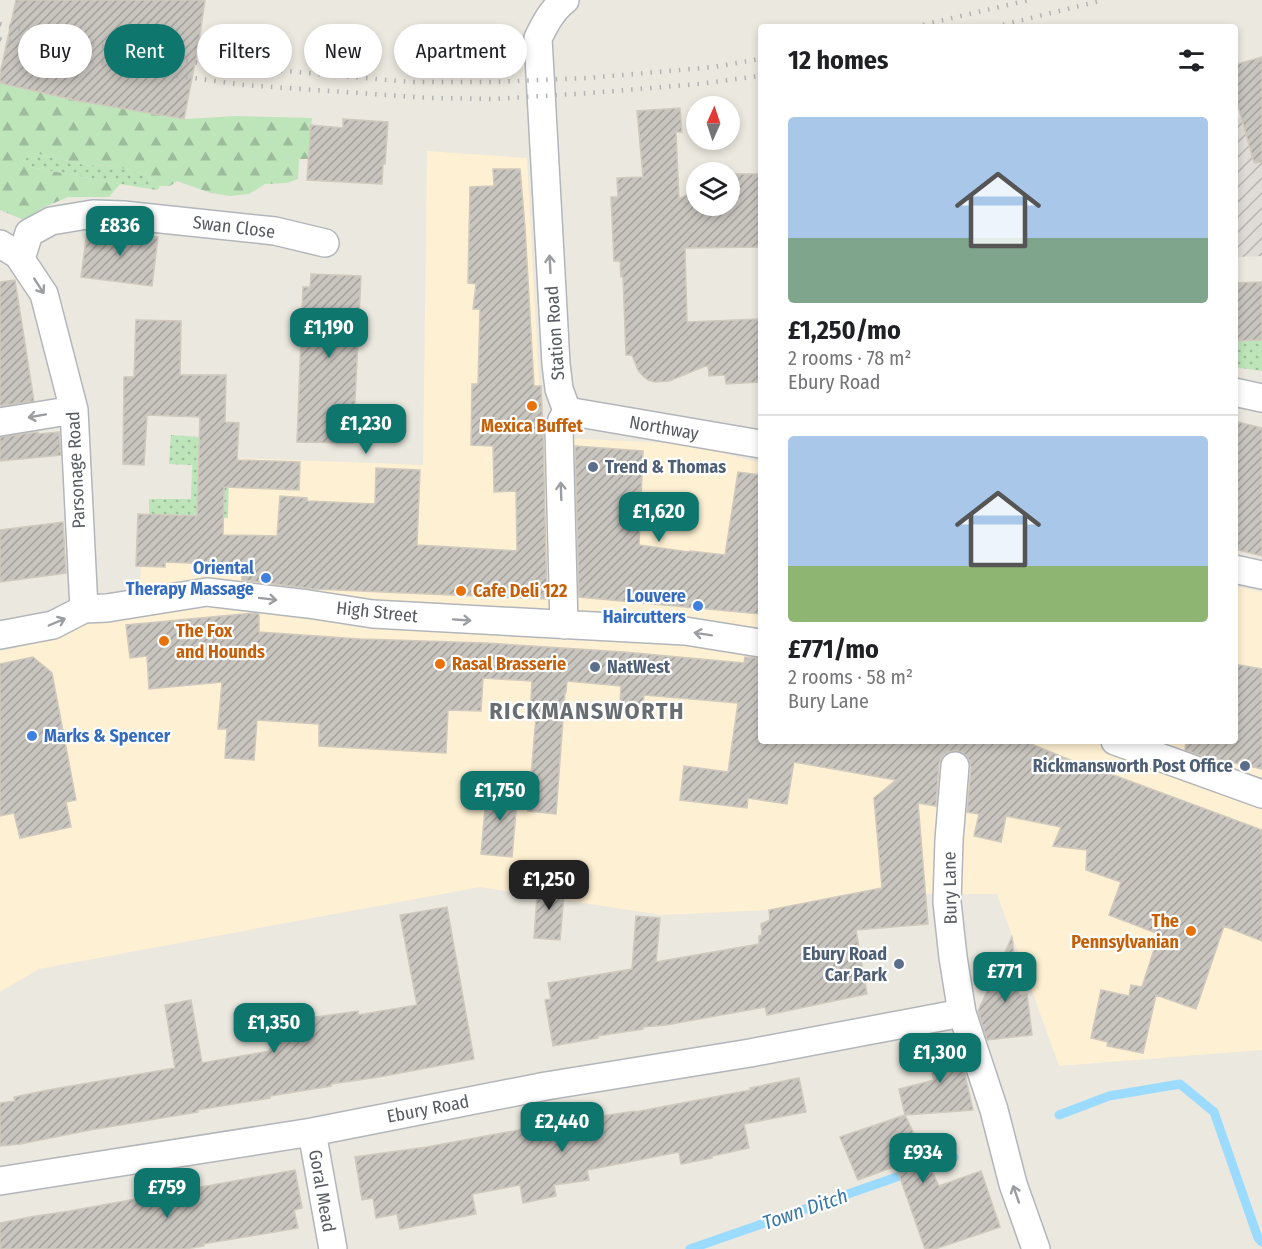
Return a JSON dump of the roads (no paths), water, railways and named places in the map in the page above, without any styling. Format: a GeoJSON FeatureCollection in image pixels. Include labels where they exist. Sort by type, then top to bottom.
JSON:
{"type":"FeatureCollection","features":[{"type":"Feature","properties":{"kind":"street","name":"Station Road"},"geometry":{"type":"LineString","coordinates":[[565,0],[548,18],[538,38],[556,364],[559,388],[567,411]]}},
{"type":"Feature","properties":{"kind":"street","name":"Swan Close"},"geometry":{"type":"LineString","coordinates":[[10,251],[29,233],[51,221],[93,214],[275,231],[325,243]]}},
{"type":"Feature","properties":{"kind":"street","name":"Parsonage Road"},"geometry":{"type":"LineString","coordinates":[[10,251],[44,294],[74,410],[84,609]]}},
{"type":"Feature","properties":{"kind":"street"},"geometry":{"type":"LineString","coordinates":[[1238,393],[1262,398]]}},
{"type":"Feature","properties":{"kind":"street"},"geometry":{"type":"LineString","coordinates":[[0,423],[74,410]]}},
{"type":"Feature","properties":{"kind":"street","name":"Northway"},"geometry":{"type":"LineString","coordinates":[[567,411],[758,444]]}},
{"type":"Feature","properties":{"kind":"street"},"geometry":{"type":"LineString","coordinates":[[564,625],[559,430],[567,411]]}},
{"type":"Feature","properties":{"kind":"street"},"geometry":{"type":"LineString","coordinates":[[1238,569],[1262,575]]}},
{"type":"Feature","properties":{"kind":"street","name":"High Street"},"geometry":{"type":"LineString","coordinates":[[0,635],[52,625],[84,609],[107,608],[207,592],[373,614],[685,631],[758,642]]}},
{"type":"Feature","properties":{"kind":"street"},"geometry":{"type":"LineString","coordinates":[[1123,744],[1262,794]]}},
{"type":"Feature","properties":{"kind":"street","name":"Bury Lane"},"geometry":{"type":"LineString","coordinates":[[955,766],[947,902],[962,1013],[994,1110],[1013,1184],[1036,1249]]}},
{"type":"Feature","properties":{"kind":"street","name":"Ebury Road"},"geometry":{"type":"LineString","coordinates":[[0,1181],[312,1132],[546,1086],[750,1053],[962,1013]]}},
{"type":"Feature","properties":{"kind":"street","name":"Goral Mead"},"geometry":{"type":"LineString","coordinates":[[312,1132],[333,1249]]}},
{"type":"Feature","properties":{"kind":"waterway","name":"Town Ditch"},"geometry":{"type":"LineString","coordinates":[[1059,1115],[1109,1096],[1180,1084],[1214,1112],[1258,1238],[1262,1242]]}},
{"type":"Feature","properties":{"kind":"waterway","name":"Town Ditch"},"geometry":{"type":"LineString","coordinates":[[690,1249],[954,1157]]}},
{"type":"Feature","properties":{"kind":"railway"},"geometry":{"type":"LineString","coordinates":[[927,24],[1029,0]]}},
{"type":"Feature","properties":{"kind":"railway"},"geometry":{"type":"LineString","coordinates":[[1006,24],[1104,0]]}},
{"type":"Feature","properties":{"kind":"railway"},"geometry":{"type":"LineString","coordinates":[[0,24],[58,38],[205,64],[411,82],[493,82],[588,78],[714,67],[758,59]]}},
{"type":"Feature","properties":{"kind":"railway"},"geometry":{"type":"LineString","coordinates":[[0,39],[53,53],[143,71],[244,85],[430,98],[494,99],[590,93],[699,84],[758,76]]}},
{"type":"Feature","properties":{"kind":"place","name":"Mexica Buffet"},"geometry":{"type":"Point","coordinates":[532,406]}},
{"type":"Feature","properties":{"kind":"place","name":"Trend & Thomas"},"geometry":{"type":"Point","coordinates":[593,467]}},
{"type":"Feature","properties":{"kind":"place","name":"Oriental Therapy Massage"},"geometry":{"type":"Point","coordinates":[266,578]}},
{"type":"Feature","properties":{"kind":"place","name":"Cafe Deli 122"},"geometry":{"type":"Point","coordinates":[461,591]}},
{"type":"Feature","properties":{"kind":"place","name":"Louvere Haircutters"},"geometry":{"type":"Point","coordinates":[698,606]}},
{"type":"Feature","properties":{"kind":"place","name":"The Fox and Hounds"},"geometry":{"type":"Point","coordinates":[164,641]}},
{"type":"Feature","properties":{"kind":"place","name":"Rasal Brasserie"},"geometry":{"type":"Point","coordinates":[440,664]}},
{"type":"Feature","properties":{"kind":"place","name":"NatWest"},"geometry":{"type":"Point","coordinates":[595,667]}},
{"type":"Feature","properties":{"kind":"place","name":"Marks & Spencer"},"geometry":{"type":"Point","coordinates":[32,736]}},
{"type":"Feature","properties":{"kind":"place","name":"Rickmansworth Post Office"},"geometry":{"type":"Point","coordinates":[1245,766]}},
{"type":"Feature","properties":{"kind":"place","name":"The Pennsylvanian"},"geometry":{"type":"Point","coordinates":[1191,931]}},
{"type":"Feature","properties":{"kind":"place","name":"Ebury Road Car Park"},"geometry":{"type":"Point","coordinates":[899,964]}},
{"type":"Feature","properties":{"kind":"district","name":"RICKMANSWORTH"},"geometry":{"type":"Point","coordinates":[587,711]}}]}
